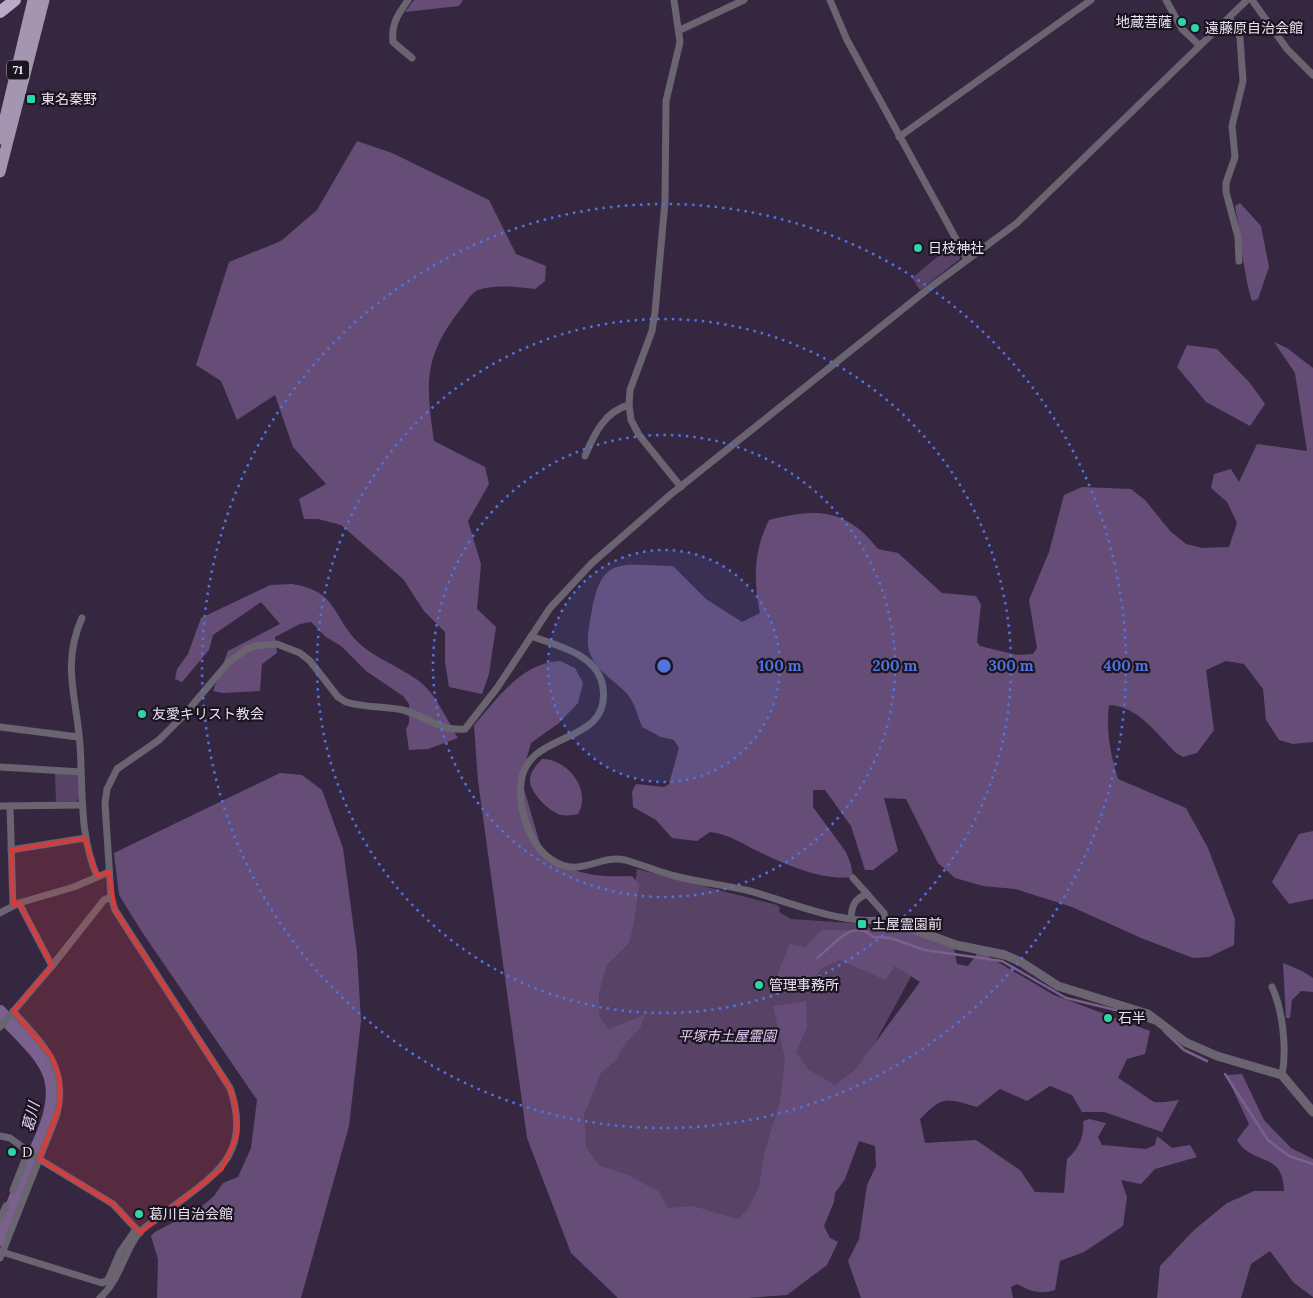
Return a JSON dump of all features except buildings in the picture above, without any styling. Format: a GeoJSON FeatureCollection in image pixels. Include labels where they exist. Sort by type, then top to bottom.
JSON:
{"type":"FeatureCollection","features":[{"type":"Feature","properties":{"kind":"highway"},"geometry":{"type":"LineString","coordinates":[[0,12],[15,0]]}},
{"type":"Feature","properties":{"kind":"main road","name":"71"},"geometry":{"type":"LineString","coordinates":[[0,139],[33,0]]}},
{"type":"Feature","properties":{"kind":"main road","name":"71"},"geometry":{"type":"LineString","coordinates":[[0,172],[44,0]]}},
{"type":"Feature","properties":{"kind":"street"},"geometry":{"type":"LineString","coordinates":[[408,0],[394,19],[392,29],[393,42],[412,58]]}},
{"type":"Feature","properties":{"kind":"street"},"geometry":{"type":"LineString","coordinates":[[674,0],[680,30],[680,42],[666,101],[665,202],[655,312],[652,331],[630,390],[629,405],[638,435],[680,487]]}},
{"type":"Feature","properties":{"kind":"street"},"geometry":{"type":"LineString","coordinates":[[680,30],[744,0]]}},
{"type":"Feature","properties":{"kind":"street"},"geometry":{"type":"LineString","coordinates":[[830,0],[847,40],[966,259]]}},
{"type":"Feature","properties":{"kind":"street"},"geometry":{"type":"LineString","coordinates":[[899,137],[1091,0]]}},
{"type":"Feature","properties":{"kind":"street"},"geometry":{"type":"LineString","coordinates":[[1166,0],[1182,29],[1199,45]]}},
{"type":"Feature","properties":{"kind":"street"},"geometry":{"type":"LineString","coordinates":[[13,1011],[48,1051],[58,1072],[61,1098],[40,1159],[1,1255],[102,1283],[108,1280],[120,1252],[138,1231],[222,1169],[231,1153],[237,1135],[236,1106],[230,1088],[115,910],[111,897],[105,803],[110,778],[130,758],[159,740],[184,715],[228,663],[244,650],[265,644],[288,648],[310,661],[338,697],[346,702],[403,710],[453,730],[465,729],[478,714],[550,608],[592,563],[680,487],[966,259],[1017,224],[1247,0]]}},
{"type":"Feature","properties":{"kind":"street"},"geometry":{"type":"LineString","coordinates":[[1252,0],[1287,49],[1313,74]]}},
{"type":"Feature","properties":{"kind":"street"},"geometry":{"type":"LineString","coordinates":[[1229,18],[1238,30],[1240,38],[1243,81],[1232,126],[1235,157],[1226,183],[1226,192],[1238,236],[1239,261]]}},
{"type":"Feature","properties":{"kind":"street"},"geometry":{"type":"LineString","coordinates":[[585,456],[606,417],[618,408],[629,405]]}},
{"type":"Feature","properties":{"kind":"street"},"geometry":{"type":"LineString","coordinates":[[82,618],[76,629],[70,666],[78,737],[85,838],[89,858],[97,876]]}},
{"type":"Feature","properties":{"kind":"street"},"geometry":{"type":"LineString","coordinates":[[531,636],[575,653],[589,662],[600,677],[604,693],[601,709],[593,722],[575,735],[540,750],[528,762],[524,772],[520,791],[524,814],[536,844],[553,861],[570,868],[583,868],[611,860],[624,860],[681,878],[748,891],[794,905],[851,918],[876,921],[885,919],[956,945],[1005,955],[1058,986],[1148,1014],[1185,1042],[1216,1056],[1282,1075],[1313,1112]]}},
{"type":"Feature","properties":{"kind":"street"},"geometry":{"type":"LineString","coordinates":[[0,727],[78,737]]}},
{"type":"Feature","properties":{"kind":"street"},"geometry":{"type":"LineString","coordinates":[[0,766],[81,772]]}},
{"type":"Feature","properties":{"kind":"street"},"geometry":{"type":"LineString","coordinates":[[0,806],[82,805]]}},
{"type":"Feature","properties":{"kind":"street"},"geometry":{"type":"LineString","coordinates":[[10,806],[11,850],[16,904],[52,966]]}},
{"type":"Feature","properties":{"kind":"street"},"geometry":{"type":"LineString","coordinates":[[11,850],[85,838]]}},
{"type":"Feature","properties":{"kind":"street"},"geometry":{"type":"LineString","coordinates":[[0,913],[16,904],[74,887],[109,872]]}},
{"type":"Feature","properties":{"kind":"street"},"geometry":{"type":"LineString","coordinates":[[853,878],[884,913],[885,919]]}},
{"type":"Feature","properties":{"kind":"street"},"geometry":{"type":"LineString","coordinates":[[851,918],[853,903],[858,898],[868,894]]}},
{"type":"Feature","properties":{"kind":"street"},"geometry":{"type":"LineString","coordinates":[[2,1024],[52,966],[104,900],[111,897]]}},
{"type":"Feature","properties":{"kind":"street"},"geometry":{"type":"LineString","coordinates":[[1272,988],[1280,1004],[1284,1063],[1282,1075]]}},
{"type":"Feature","properties":{"kind":"street"},"geometry":{"type":"LineString","coordinates":[[0,1136],[10,1138],[28,1152],[113,1204],[138,1231]]}},
{"type":"Feature","properties":{"kind":"street"},"geometry":{"type":"LineString","coordinates":[[13,1190],[28,1152]]}},
{"type":"Feature","properties":{"kind":"street"},"geometry":{"type":"LineString","coordinates":[[0,1219],[6,1206]]}},
{"type":"Feature","properties":{"kind":"street"},"geometry":{"type":"LineString","coordinates":[[100,1298],[116,1280],[138,1231]]}},
{"type":"Feature","properties":{"kind":"highlighted area"},"geometry":{"type":"Polygon","coordinates":[[[85,838],[97,876],[109,872],[115,910],[230,1088],[236,1106],[237,1135],[222,1169],[140,1233],[113,1204],[39,1159],[59,1107],[60,1080],[52,1057],[13,1011],[52,966],[19,903],[13,906],[11,850],[85,838]]]}},
{"type":"Feature","properties":{"kind":"green space"},"geometry":{"type":"Polygon","coordinates":[[[954,243],[961,253],[960,259],[920,290],[912,278],[954,243]]]}},
{"type":"Feature","properties":{"kind":"green space"},"geometry":{"type":"Polygon","coordinates":[[[55,772],[75,773],[78,777],[80,798],[76,801],[56,802],[55,772]]]}},
{"type":"Feature","properties":{"kind":"green space","name":"平塚市土屋霊園"},"geometry":{"type":"Polygon","coordinates":[[[637,869],[777,905],[780,908],[779,912],[791,919],[865,924],[873,931],[930,942],[833,1119],[741,1248],[604,1176],[582,1149],[578,1100],[602,966],[629,935],[637,869]]]}},
{"type":"Feature","properties":{"kind":"shaded area"},"geometry":{"type":"Polygon","coordinates":[[[414,0],[463,0],[459,6],[405,12],[414,0]]]}},
{"type":"Feature","properties":{"kind":"shaded area"},"geometry":{"type":"Polygon","coordinates":[[[357,141],[392,153],[489,200],[516,254],[546,266],[545,281],[535,289],[507,286],[492,287],[478,290],[473,294],[439,342],[430,372],[429,404],[434,441],[485,467],[489,484],[468,521],[481,564],[477,609],[496,627],[489,674],[482,694],[449,687],[445,662],[445,632],[424,611],[403,579],[341,525],[318,519],[304,519],[299,499],[326,484],[293,447],[275,395],[237,420],[221,381],[196,365],[229,262],[281,241],[317,210],[357,141]]]}},
{"type":"Feature","properties":{"kind":"shaded area"},"geometry":{"type":"Polygon","coordinates":[[[1240,203],[1261,226],[1269,267],[1258,299],[1252,301],[1246,278],[1235,206],[1240,203]]]}},
{"type":"Feature","properties":{"kind":"shaded area"},"geometry":{"type":"Polygon","coordinates":[[[1274,342],[1287,348],[1313,368],[1313,742],[1293,744],[1279,740],[1266,720],[1263,689],[1244,664],[1226,661],[1206,670],[1214,730],[1197,753],[1183,757],[1176,753],[1146,722],[1129,710],[1109,705],[1108,715],[1109,742],[1118,779],[1186,808],[1208,848],[1235,919],[1234,945],[1209,957],[1193,958],[1141,938],[1072,907],[1015,889],[983,886],[955,878],[938,863],[906,799],[884,798],[898,851],[873,870],[865,870],[851,826],[825,790],[813,790],[813,807],[846,852],[851,865],[853,877],[840,878],[801,870],[722,834],[710,832],[697,841],[672,838],[656,820],[633,807],[632,792],[636,784],[664,787],[669,784],[679,748],[674,740],[661,737],[642,727],[628,695],[598,667],[589,652],[589,630],[595,595],[601,581],[608,572],[616,567],[627,565],[673,566],[706,599],[742,622],[760,613],[756,589],[756,565],[760,543],[769,520],[801,514],[816,513],[829,515],[854,525],[878,549],[898,553],[942,593],[976,596],[981,605],[977,642],[980,646],[1017,655],[1033,654],[1037,648],[1029,600],[1049,552],[1064,495],[1082,487],[1131,489],[1145,500],[1170,531],[1186,544],[1202,548],[1229,547],[1237,523],[1227,502],[1211,488],[1214,474],[1231,469],[1239,482],[1257,444],[1307,451],[1295,373],[1274,342]]]}},
{"type":"Feature","properties":{"kind":"shaded area"},"geometry":{"type":"Polygon","coordinates":[[[1187,345],[1217,349],[1250,383],[1265,404],[1250,426],[1206,402],[1177,367],[1187,345]]]}},
{"type":"Feature","properties":{"kind":"shaded area"},"geometry":{"type":"Polygon","coordinates":[[[292,584],[307,587],[326,598],[349,632],[363,647],[412,676],[425,686],[436,700],[458,738],[428,749],[409,750],[406,729],[409,723],[409,704],[403,696],[366,671],[341,646],[326,637],[311,622],[300,624],[275,637],[277,653],[262,664],[260,691],[223,693],[213,691],[228,651],[280,624],[261,602],[213,635],[209,650],[182,682],[175,679],[177,669],[188,654],[201,618],[270,585],[292,584]]]}},
{"type":"Feature","properties":{"kind":"shaded area"},"geometry":{"type":"Polygon","coordinates":[[[560,661],[575,668],[583,683],[578,703],[559,723],[531,743],[521,779],[543,854],[566,866],[586,873],[606,876],[632,876],[639,884],[634,923],[629,943],[607,965],[599,992],[599,1016],[608,1029],[645,1015],[640,1028],[624,1045],[616,1060],[601,1073],[584,1115],[586,1148],[600,1166],[628,1175],[658,1191],[668,1208],[693,1206],[738,1219],[748,1209],[759,1187],[764,1154],[780,1101],[785,1059],[773,1006],[806,1001],[807,1027],[796,1053],[809,1070],[835,1085],[855,1070],[920,982],[895,966],[885,980],[840,960],[822,968],[809,985],[785,985],[771,989],[790,944],[805,947],[822,930],[901,930],[953,943],[957,964],[968,966],[979,951],[1054,995],[1150,1031],[1145,1054],[1127,1059],[1118,1078],[1154,1102],[1179,1100],[1162,1132],[1104,1112],[1082,1112],[1072,1095],[1050,1086],[1027,1101],[1000,1089],[977,1107],[951,1101],[940,1102],[934,1106],[920,1119],[925,1143],[976,1140],[1020,1170],[1035,1192],[1064,1193],[1067,1159],[1080,1142],[1083,1132],[1083,1121],[1089,1119],[1106,1123],[1098,1137],[1102,1145],[1146,1149],[1155,1145],[1157,1136],[1172,1148],[1190,1145],[1197,1157],[1155,1169],[1141,1184],[1121,1180],[1127,1197],[1123,1226],[1084,1252],[1060,1261],[1055,1290],[1035,1292],[1017,1284],[1011,1287],[1013,1298],[861,1298],[848,1261],[859,1239],[867,1185],[876,1166],[875,1146],[859,1141],[845,1179],[835,1193],[834,1202],[824,1226],[830,1238],[838,1242],[827,1265],[787,1295],[746,1298],[618,1298],[571,1253],[527,1138],[478,781],[474,725],[501,693],[522,675],[546,663],[560,661]]]}},
{"type":"Feature","properties":{"kind":"shaded area"},"geometry":{"type":"Polygon","coordinates":[[[542,759],[552,760],[561,764],[575,778],[580,786],[582,795],[582,805],[578,814],[562,815],[557,813],[546,806],[533,790],[530,779],[536,765],[542,759]]]}},
{"type":"Feature","properties":{"kind":"shaded area"},"geometry":{"type":"Polygon","coordinates":[[[280,773],[302,775],[322,790],[343,848],[357,953],[361,1021],[349,1126],[301,1298],[157,1298],[158,1259],[151,1236],[200,1208],[214,1196],[223,1183],[238,1177],[251,1148],[257,1100],[142,932],[119,895],[114,853],[280,773]]]}},
{"type":"Feature","properties":{"kind":"shaded area"},"geometry":{"type":"Polygon","coordinates":[[[1313,831],[1313,899],[1289,904],[1272,882],[1299,834],[1313,831]]]}},
{"type":"Feature","properties":{"kind":"shaded area"},"geometry":{"type":"Polygon","coordinates":[[[1283,963],[1313,978],[1313,992],[1301,991],[1292,1000],[1290,1018],[1286,1018],[1283,963]]]}},
{"type":"Feature","properties":{"kind":"shaded area"},"geometry":{"type":"Polygon","coordinates":[[[1242,1074],[1264,1120],[1291,1148],[1313,1159],[1313,1297],[1294,1283],[1270,1251],[1251,1264],[1241,1298],[1157,1298],[1160,1266],[1194,1230],[1227,1203],[1254,1191],[1284,1191],[1282,1178],[1273,1164],[1251,1154],[1237,1140],[1249,1124],[1226,1075],[1242,1074]]]}},
{"type":"Feature","properties":{"kind":"waterway"},"geometry":{"type":"LineString","coordinates":[[817,958],[844,935],[858,930],[866,932],[873,937],[890,938],[925,950],[1002,961],[1066,998],[1128,1013],[1154,1023]]}},
{"type":"Feature","properties":{"kind":"waterway","name":"葛川"},"geometry":{"type":"LineString","coordinates":[[0,1012],[43,1062],[52,1082],[53,1095],[44,1133],[0,1239]]}},
{"type":"Feature","properties":{"kind":"waterway"},"geometry":{"type":"LineString","coordinates":[[1164,1031],[1184,1050],[1207,1061]]}},
{"type":"Feature","properties":{"kind":"waterway"},"geometry":{"type":"LineString","coordinates":[[1225,1074],[1268,1140],[1289,1156],[1313,1164]]}},
{"type":"Feature","properties":{"kind":"place","name":"地蔵菩薩"},"geometry":{"type":"Point","coordinates":[1182,22]}},
{"type":"Feature","properties":{"kind":"place","name":"遠藤原自治会館"},"geometry":{"type":"Point","coordinates":[1195,28]}},
{"type":"Feature","properties":{"kind":"place","name":"東名秦野"},"geometry":{"type":"Point","coordinates":[31,99]}},
{"type":"Feature","properties":{"kind":"place","name":"日枝神社"},"geometry":{"type":"Point","coordinates":[918,248]}},
{"type":"Feature","properties":{"kind":"place","name":"友愛キリスト教会"},"geometry":{"type":"Point","coordinates":[142,714]}},
{"type":"Feature","properties":{"kind":"place","name":"土屋霊園前"},"geometry":{"type":"Point","coordinates":[862,924]}},
{"type":"Feature","properties":{"kind":"place","name":"管理事務所"},"geometry":{"type":"Point","coordinates":[759,985]}},
{"type":"Feature","properties":{"kind":"place","name":"石半"},"geometry":{"type":"Point","coordinates":[1108,1018]}},
{"type":"Feature","properties":{"kind":"place","name":"D"},"geometry":{"type":"Point","coordinates":[12,1152]}},
{"type":"Feature","properties":{"kind":"place","name":"葛川自治会館"},"geometry":{"type":"Point","coordinates":[139,1214]}}]}
